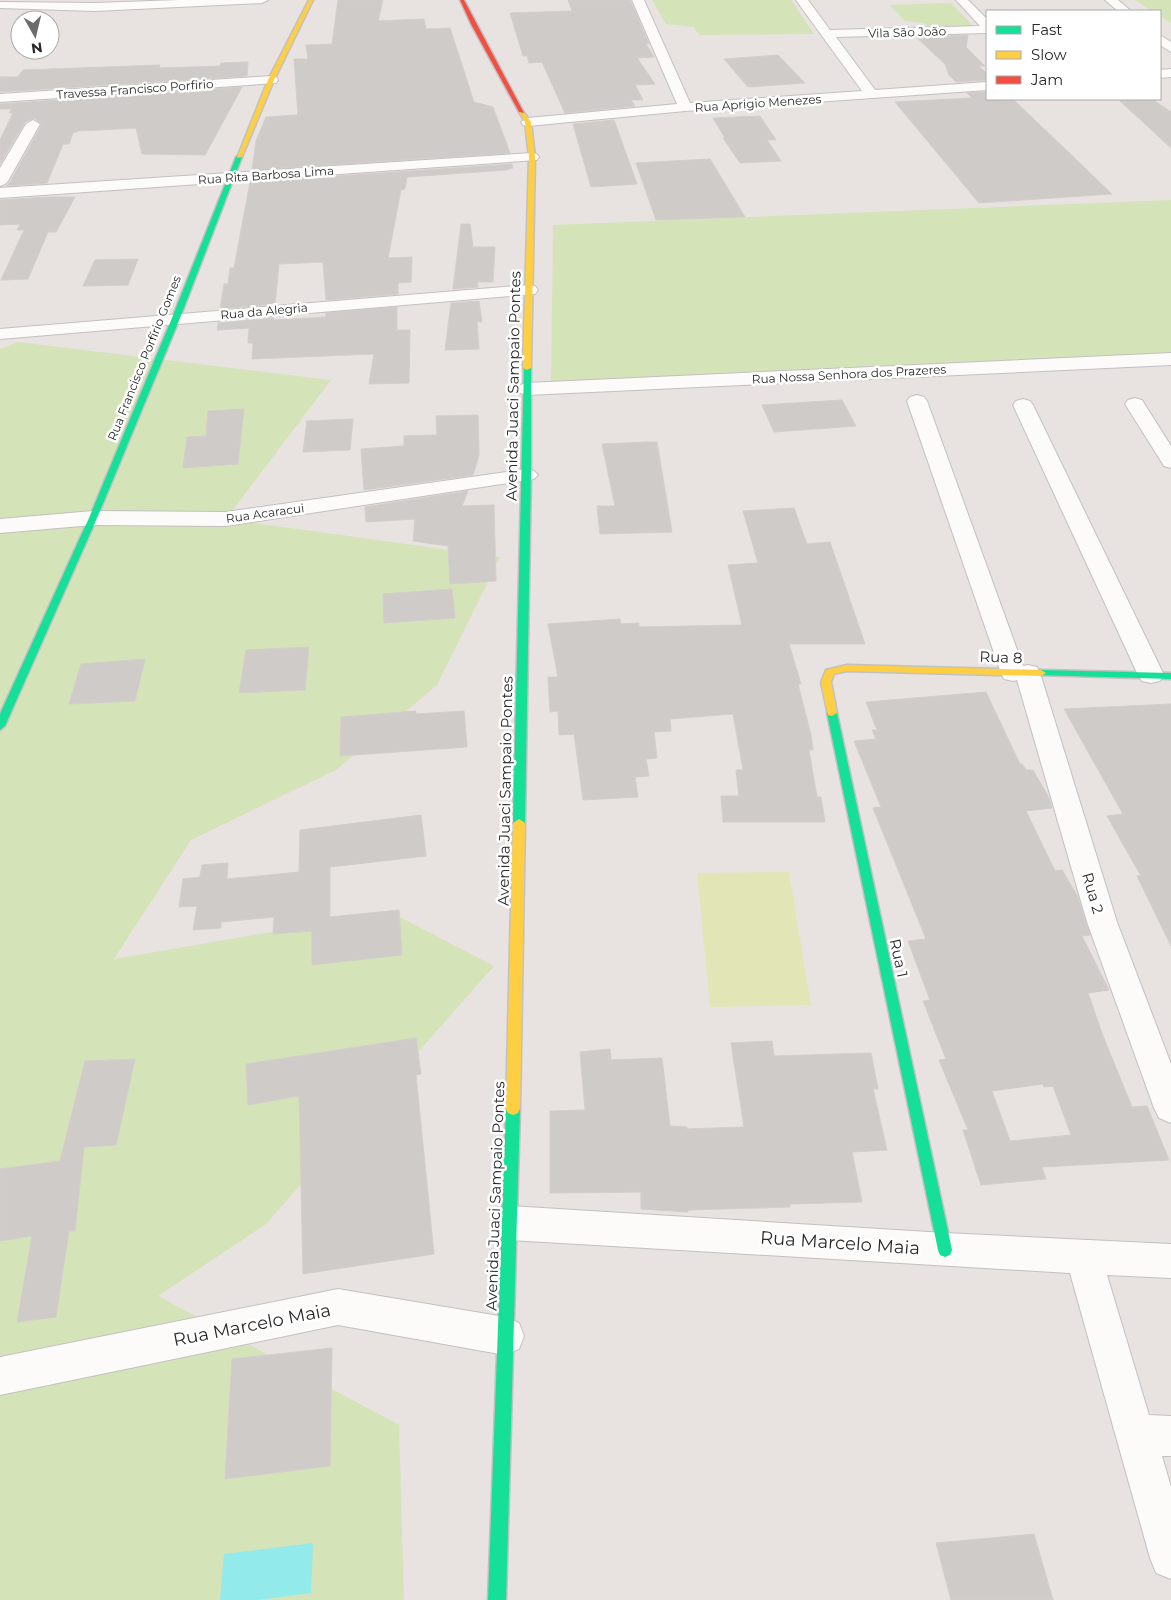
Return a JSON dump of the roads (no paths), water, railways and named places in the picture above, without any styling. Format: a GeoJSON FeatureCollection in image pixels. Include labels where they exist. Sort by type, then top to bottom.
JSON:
{"type":"FeatureCollection","features":[{"type":"Feature","properties":{"kind":"street"},"geometry":{"type":"LineString","coordinates":[[0,5],[262,0]]}},
{"type":"Feature","properties":{"kind":"street","name":"Rua Francisco Porfírio Gomes"},"geometry":{"type":"LineString","coordinates":[[0,726],[93,518],[176,318],[230,178],[251,132],[271,80],[311,0]]}},
{"type":"Feature","properties":{"kind":"street","name":"Avenida Juaci Sampaio Pontes"},"geometry":{"type":"LineString","coordinates":[[462,0],[473,24],[528,122],[532,157],[527,475],[510,1223],[497,1600]]}},
{"type":"Feature","properties":{"kind":"street"},"geometry":{"type":"LineString","coordinates":[[638,0],[685,107]]}},
{"type":"Feature","properties":{"kind":"street"},"geometry":{"type":"LineString","coordinates":[[802,0],[872,95]]}},
{"type":"Feature","properties":{"kind":"street"},"geometry":{"type":"LineString","coordinates":[[962,0],[986,27]]}},
{"type":"Feature","properties":{"kind":"street"},"geometry":{"type":"LineString","coordinates":[[1111,0],[1124,10]]}},
{"type":"Feature","properties":{"kind":"street","name":"Vila São João"},"geometry":{"type":"LineString","coordinates":[[826,34],[986,28]]}},
{"type":"Feature","properties":{"kind":"street"},"geometry":{"type":"LineString","coordinates":[[1161,39],[1171,48]]}},
{"type":"Feature","properties":{"kind":"street","name":"Travessa Francisco Porfirio"},"geometry":{"type":"LineString","coordinates":[[0,98],[271,80]]}},
{"type":"Feature","properties":{"kind":"street","name":"Rua Aprigio Menezes"},"geometry":{"type":"LineString","coordinates":[[528,122],[685,107],[986,86]]}},
{"type":"Feature","properties":{"kind":"street"},"geometry":{"type":"LineString","coordinates":[[0,181],[33,124]]}},
{"type":"Feature","properties":{"kind":"street","name":"Rua Rita Barbosa Lima"},"geometry":{"type":"LineString","coordinates":[[0,193],[532,157]]}},
{"type":"Feature","properties":{"kind":"street","name":"Rua da Alegria"},"geometry":{"type":"LineString","coordinates":[[0,334],[529,290]]}},
{"type":"Feature","properties":{"kind":"street","name":"Rua Nossa Senhora dos Prazeres"},"geometry":{"type":"LineString","coordinates":[[527,389],[1171,359]]}},
{"type":"Feature","properties":{"kind":"street","name":"Rua 2"},"geometry":{"type":"LineString","coordinates":[[917,401],[1020,673],[1102,922],[1171,1108]]}},
{"type":"Feature","properties":{"kind":"street"},"geometry":{"type":"LineString","coordinates":[[1135,404],[1171,462]]}},
{"type":"Feature","properties":{"kind":"street"},"geometry":{"type":"LineString","coordinates":[[1023,405],[1161,675]]}},
{"type":"Feature","properties":{"kind":"street","name":"Rua Acaracui"},"geometry":{"type":"LineString","coordinates":[[0,526],[93,518],[226,519],[527,475]]}},
{"type":"Feature","properties":{"kind":"street","name":"Rua 8"},"geometry":{"type":"LineString","coordinates":[[830,672],[847,668],[1161,675]]}},
{"type":"Feature","properties":{"kind":"street","name":"Rua 1"},"geometry":{"type":"LineString","coordinates":[[830,672],[826,682],[945,1250]]}},
{"type":"Feature","properties":{"kind":"street","name":"Rua Marcelo Maia"},"geometry":{"type":"LineString","coordinates":[[510,1223],[945,1250],[1171,1261]]}},
{"type":"Feature","properties":{"kind":"street"},"geometry":{"type":"LineString","coordinates":[[1083,1256],[1154,1435],[1171,1558]]}},
{"type":"Feature","properties":{"kind":"street","name":"Rua Marcelo Maia"},"geometry":{"type":"LineString","coordinates":[[0,1376],[338,1307],[505,1336]]}},
{"type":"Feature","properties":{"kind":"water"},"geometry":{"type":"Polygon","coordinates":[[[313,1543],[311,1593],[257,1600],[220,1600],[224,1554],[313,1543]]]}}]}
